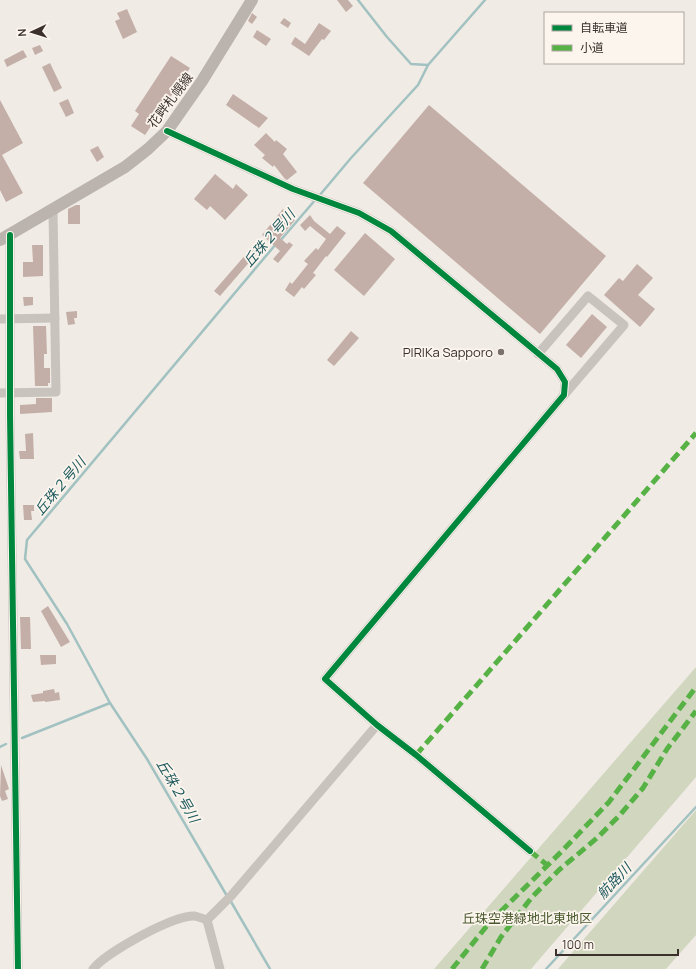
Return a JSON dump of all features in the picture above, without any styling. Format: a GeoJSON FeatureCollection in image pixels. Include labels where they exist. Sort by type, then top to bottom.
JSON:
{"type":"FeatureCollection","features":[{"type":"Feature","properties":{"kind":"main road","name":"花畔札幌線"},"geometry":{"type":"LineString","coordinates":[[5,237],[125,167],[148,149],[167,131],[202,80],[252,0]]}},
{"type":"Feature","properties":{"kind":"street"},"geometry":{"type":"LineString","coordinates":[[167,131],[311,196],[359,213],[391,231],[557,369],[565,382],[564,395]]}},
{"type":"Feature","properties":{"kind":"street"},"geometry":{"type":"LineString","coordinates":[[5,393],[56,392],[53,210]]}},
{"type":"Feature","properties":{"kind":"street"},"geometry":{"type":"LineString","coordinates":[[5,237],[5,393],[18,969]]}},
{"type":"Feature","properties":{"kind":"street"},"geometry":{"type":"LineString","coordinates":[[530,851],[416,755],[377,725],[325,679],[624,325],[588,296],[538,354]]}},
{"type":"Feature","properties":{"kind":"street"},"geometry":{"type":"LineString","coordinates":[[5,319],[55,318]]}},
{"type":"Feature","properties":{"kind":"street"},"geometry":{"type":"LineString","coordinates":[[207,920],[228,898],[377,725]]}},
{"type":"Feature","properties":{"kind":"street"},"geometry":{"type":"LineString","coordinates":[[93,969],[99,962],[121,947],[176,920],[196,916],[207,920]]}},
{"type":"Feature","properties":{"kind":"street"},"geometry":{"type":"LineString","coordinates":[[207,920],[220,969]]}},
{"type":"Feature","properties":{"kind":"green space","name":"丘珠空港緑地北東地区"},"geometry":{"type":"Polygon","coordinates":[[[696,667],[696,777],[531,969],[434,969],[696,667]]]}},
{"type":"Feature","properties":{"kind":"green space"},"geometry":{"type":"Polygon","coordinates":[[[696,810],[696,935],[666,969],[558,969],[696,810]]]}},
{"type":"Feature","properties":{"kind":"building"},"geometry":{"type":"Polygon","coordinates":[[[337,0],[348,0],[353,6],[346,12],[337,0]]]}},
{"type":"Feature","properties":{"kind":"building"},"geometry":{"type":"Polygon","coordinates":[[[127,9],[137,32],[123,39],[115,21],[120,19],[117,13],[127,9]]]}},
{"type":"Feature","properties":{"kind":"building"},"geometry":{"type":"Polygon","coordinates":[[[252,13],[257,17],[252,24],[248,21],[252,13]]]}},
{"type":"Feature","properties":{"kind":"building"},"geometry":{"type":"Polygon","coordinates":[[[284,18],[291,23],[288,28],[280,23],[284,18]]]}},
{"type":"Feature","properties":{"kind":"building"},"geometry":{"type":"Polygon","coordinates":[[[319,23],[331,31],[324,40],[322,39],[309,56],[291,44],[295,37],[305,44],[319,23]]]}},
{"type":"Feature","properties":{"kind":"building"},"geometry":{"type":"Polygon","coordinates":[[[257,30],[271,39],[266,46],[253,37],[257,30]]]}},
{"type":"Feature","properties":{"kind":"building"},"geometry":{"type":"Polygon","coordinates":[[[40,45],[43,51],[35,55],[32,48],[40,45]]]}},
{"type":"Feature","properties":{"kind":"building"},"geometry":{"type":"Polygon","coordinates":[[[23,50],[27,57],[7,67],[4,60],[23,50]]]}},
{"type":"Feature","properties":{"kind":"building"},"geometry":{"type":"Polygon","coordinates":[[[171,56],[190,68],[145,135],[131,126],[139,114],[135,111],[171,56]]]}},
{"type":"Feature","properties":{"kind":"building"},"geometry":{"type":"Polygon","coordinates":[[[50,63],[62,88],[54,92],[42,67],[50,63]]]}},
{"type":"Feature","properties":{"kind":"building"},"geometry":{"type":"Polygon","coordinates":[[[233,94],[268,118],[259,128],[226,105],[233,94]]]}},
{"type":"Feature","properties":{"kind":"building"},"geometry":{"type":"Polygon","coordinates":[[[68,99],[74,113],[66,117],[59,103],[68,99]]]}},
{"type":"Feature","properties":{"kind":"building"},"geometry":{"type":"Polygon","coordinates":[[[0,100],[23,143],[2,155],[23,193],[6,202],[0,190],[0,100]]]}},
{"type":"Feature","properties":{"kind":"building"},"geometry":{"type":"Polygon","coordinates":[[[429,105],[606,256],[540,334],[363,183],[429,105]]]}},
{"type":"Feature","properties":{"kind":"building"},"geometry":{"type":"Polygon","coordinates":[[[266,133],[275,142],[276,140],[287,149],[283,154],[297,172],[287,180],[274,165],[273,167],[262,158],[265,155],[254,145],[266,133]]]}},
{"type":"Feature","properties":{"kind":"building"},"geometry":{"type":"Polygon","coordinates":[[[98,146],[104,157],[97,162],[90,150],[98,146]]]}},
{"type":"Feature","properties":{"kind":"building"},"geometry":{"type":"Polygon","coordinates":[[[215,174],[233,189],[236,184],[248,195],[225,220],[210,206],[207,210],[194,199],[215,174]]]}},
{"type":"Feature","properties":{"kind":"building"},"geometry":{"type":"Polygon","coordinates":[[[76,205],[80,205],[80,224],[68,224],[68,209],[76,205]]]}},
{"type":"Feature","properties":{"kind":"building"},"geometry":{"type":"Polygon","coordinates":[[[283,209],[295,220],[280,238],[287,244],[289,242],[293,245],[278,263],[273,259],[280,251],[262,235],[283,209]]]}},
{"type":"Feature","properties":{"kind":"building"},"geometry":{"type":"Polygon","coordinates":[[[310,215],[314,221],[330,234],[337,226],[346,233],[313,273],[316,275],[304,289],[302,287],[294,297],[285,290],[290,282],[292,284],[308,264],[304,261],[316,248],[318,250],[326,239],[310,226],[305,231],[300,225],[310,215]]]}},
{"type":"Feature","properties":{"kind":"building"},"geometry":{"type":"Polygon","coordinates":[[[365,233],[395,259],[364,296],[334,270],[365,233]]]}},
{"type":"Feature","properties":{"kind":"building"},"geometry":{"type":"Polygon","coordinates":[[[32,245],[43,245],[43,276],[23,277],[23,262],[33,262],[32,245]]]}},
{"type":"Feature","properties":{"kind":"building"},"geometry":{"type":"Polygon","coordinates":[[[254,245],[260,250],[220,296],[214,291],[254,245]]]}},
{"type":"Feature","properties":{"kind":"building"},"geometry":{"type":"Polygon","coordinates":[[[637,264],[653,278],[638,295],[655,309],[640,327],[604,295],[619,278],[623,281],[637,264]]]}},
{"type":"Feature","properties":{"kind":"building"},"geometry":{"type":"Polygon","coordinates":[[[23,297],[33,297],[33,305],[24,306],[23,297]]]}},
{"type":"Feature","properties":{"kind":"building"},"geometry":{"type":"Polygon","coordinates":[[[77,311],[77,318],[74,318],[75,324],[68,325],[66,312],[77,311]]]}},
{"type":"Feature","properties":{"kind":"building"},"geometry":{"type":"Polygon","coordinates":[[[592,314],[607,327],[581,358],[566,345],[592,314]]]}},
{"type":"Feature","properties":{"kind":"building"},"geometry":{"type":"Polygon","coordinates":[[[33,326],[46,326],[47,354],[44,354],[44,368],[50,368],[50,383],[48,383],[48,386],[35,386],[33,326]]]}},
{"type":"Feature","properties":{"kind":"building"},"geometry":{"type":"Polygon","coordinates":[[[351,331],[359,338],[334,366],[327,360],[351,331]]]}},
{"type":"Feature","properties":{"kind":"building"},"geometry":{"type":"Polygon","coordinates":[[[36,398],[52,398],[52,412],[20,414],[20,405],[36,404],[36,398]]]}},
{"type":"Feature","properties":{"kind":"building"},"geometry":{"type":"Polygon","coordinates":[[[33,433],[34,459],[20,459],[19,451],[26,451],[25,434],[33,433]]]}},
{"type":"Feature","properties":{"kind":"building"},"geometry":{"type":"Polygon","coordinates":[[[23,505],[34,505],[34,511],[31,511],[32,520],[24,520],[23,505]]]}},
{"type":"Feature","properties":{"kind":"building"},"geometry":{"type":"Polygon","coordinates":[[[48,606],[70,642],[61,647],[41,611],[48,606]]]}},
{"type":"Feature","properties":{"kind":"building"},"geometry":{"type":"Polygon","coordinates":[[[20,617],[30,617],[31,649],[21,649],[20,617]]]}},
{"type":"Feature","properties":{"kind":"building"},"geometry":{"type":"Polygon","coordinates":[[[40,655],[56,655],[56,664],[41,665],[40,655]]]}},
{"type":"Feature","properties":{"kind":"building"},"geometry":{"type":"Polygon","coordinates":[[[54,689],[55,693],[59,692],[60,700],[33,702],[31,695],[54,689]]]}},
{"type":"Feature","properties":{"kind":"building"},"geometry":{"type":"Polygon","coordinates":[[[1,765],[9,789],[5,791],[8,799],[2,801],[0,796],[1,765]]]}},
{"type":"Feature","properties":{"kind":"waterway"},"geometry":{"type":"LineString","coordinates":[[358,0],[387,37],[411,64],[428,65]]}},
{"type":"Feature","properties":{"kind":"waterway","name":"丘珠２号川"},"geometry":{"type":"LineString","coordinates":[[319,196],[351,158],[418,85],[428,65],[485,0]]}},
{"type":"Feature","properties":{"kind":"waterway","name":"丘珠２号川"},"geometry":{"type":"LineString","coordinates":[[280,241],[316,199]]}},
{"type":"Feature","properties":{"kind":"waterway","name":"丘珠２号川"},"geometry":{"type":"LineString","coordinates":[[227,896],[147,759],[110,703],[67,624],[25,559],[27,540],[276,244]]}},
{"type":"Feature","properties":{"kind":"waterway"},"geometry":{"type":"LineString","coordinates":[[22,738],[110,703]]}},
{"type":"Feature","properties":{"kind":"waterway"},"geometry":{"type":"LineString","coordinates":[[0,747],[6,744]]}},
{"type":"Feature","properties":{"kind":"waterway","name":"航路川"},"geometry":{"type":"LineString","coordinates":[[546,969],[696,807]]}},
{"type":"Feature","properties":{"kind":"waterway","name":"丘珠２号川"},"geometry":{"type":"LineString","coordinates":[[230,900],[270,969]]}},
{"type":"Feature","properties":{"kind":"marked path"},"geometry":{"type":"LineString","coordinates":[[416,755],[696,433]]}},
{"type":"Feature","properties":{"kind":"marked path"},"geometry":{"type":"LineString","coordinates":[[452,969],[490,922],[609,802],[696,687]]}},
{"type":"Feature","properties":{"kind":"marked path"},"geometry":{"type":"LineString","coordinates":[[482,969],[501,937],[532,897],[559,870],[597,838],[619,816],[643,788],[667,749],[696,711]]}},
{"type":"Feature","properties":{"kind":"marked path"},"geometry":{"type":"LineString","coordinates":[[530,851],[547,865]]}},
{"type":"Feature","properties":{"kind":"cycle path"},"geometry":{"type":"LineString","coordinates":[[167,131],[293,189],[359,213],[391,231],[557,369],[565,382],[564,395],[325,679],[377,725],[416,755],[530,851]]}},
{"type":"Feature","properties":{"kind":"cycle path"},"geometry":{"type":"LineString","coordinates":[[10,235],[10,415],[18,969]]}},
{"type":"Feature","properties":{"kind":"place","name":"PIRIKa Sapporo"},"geometry":{"type":"Point","coordinates":[501,352]}}]}
